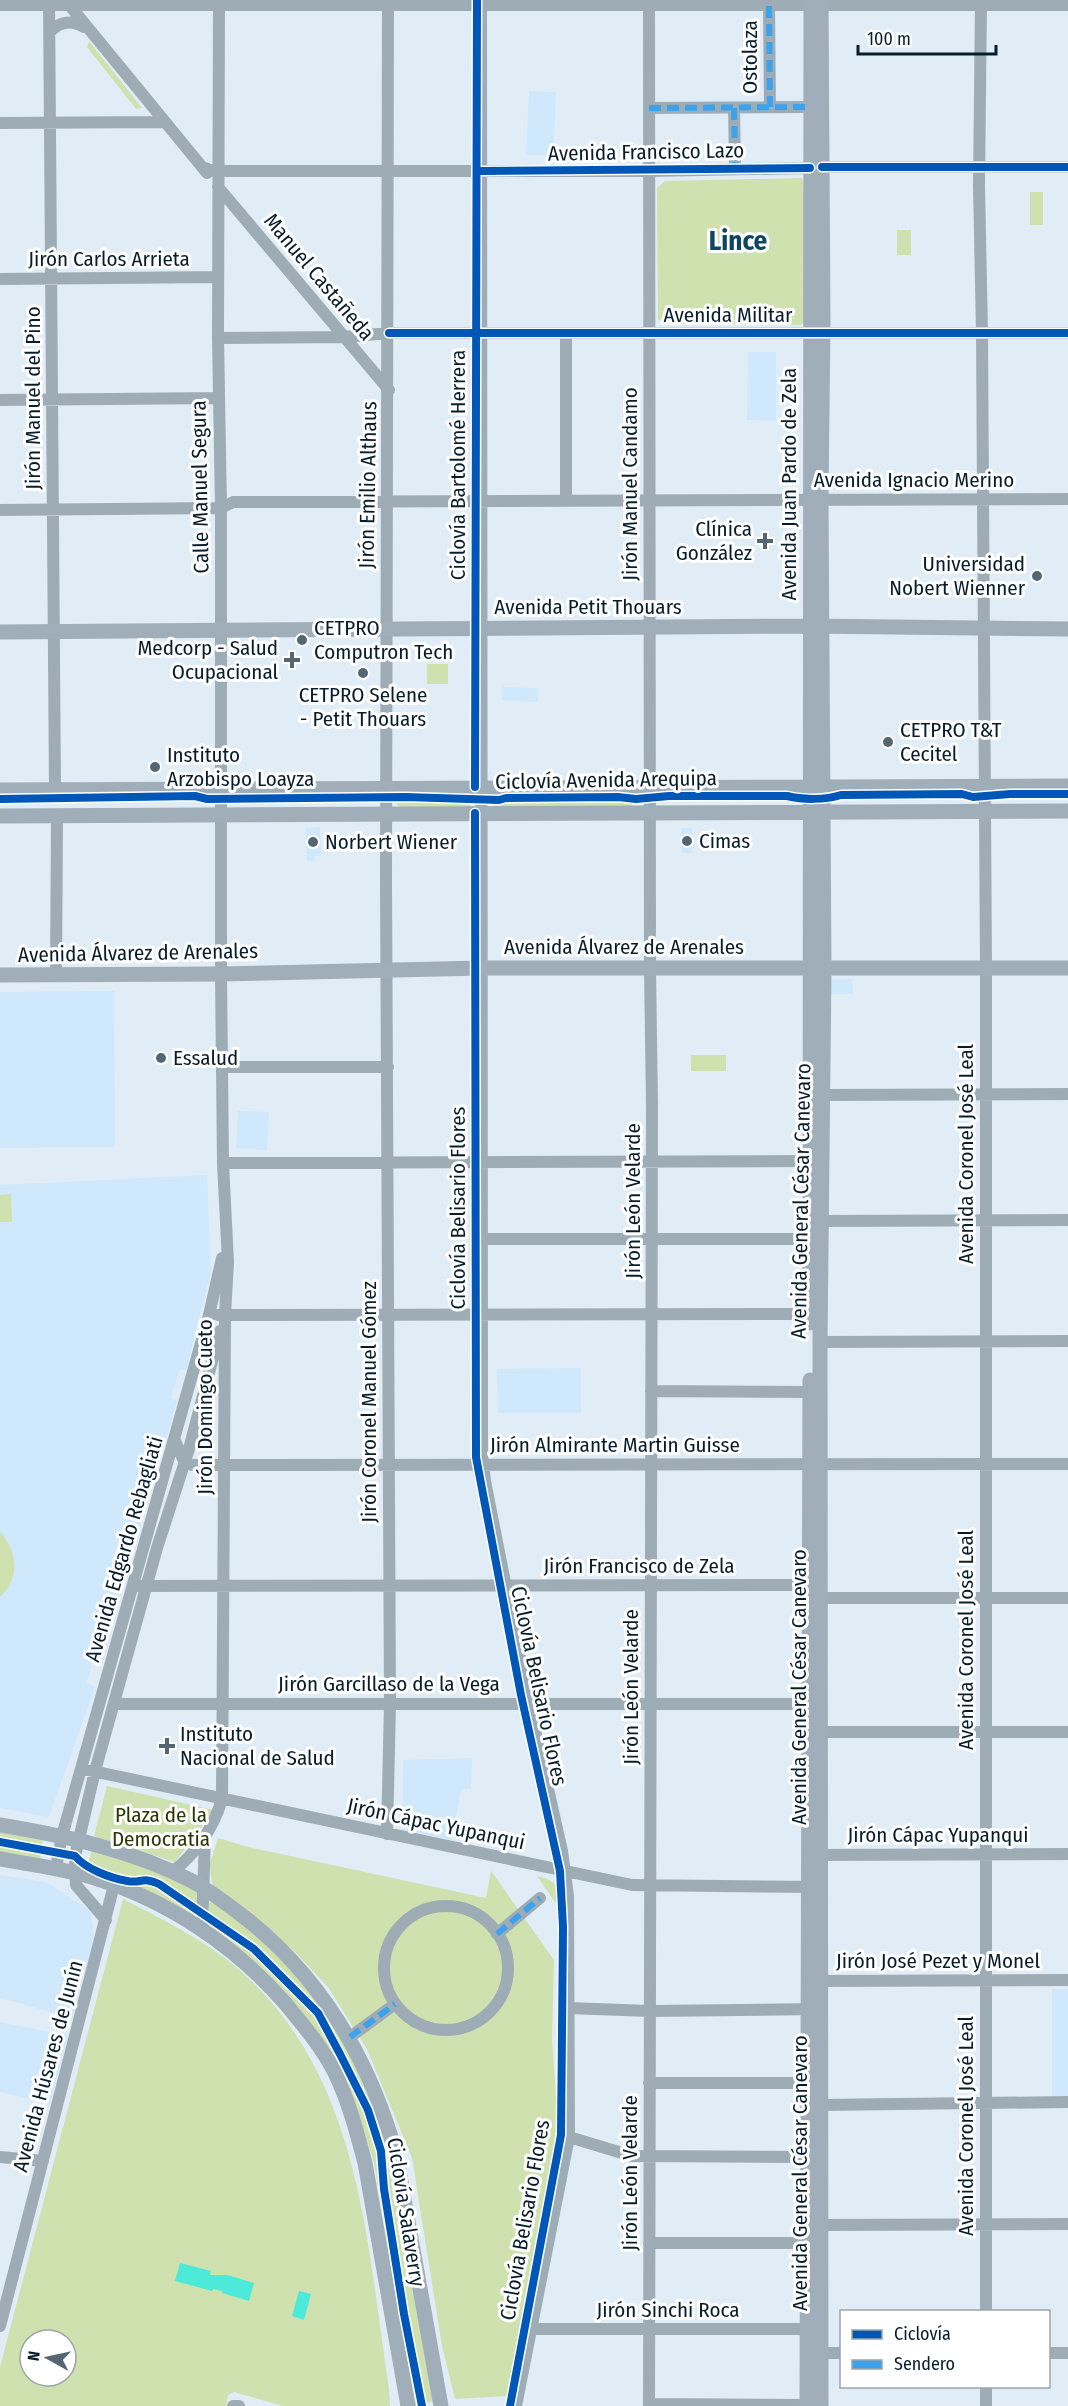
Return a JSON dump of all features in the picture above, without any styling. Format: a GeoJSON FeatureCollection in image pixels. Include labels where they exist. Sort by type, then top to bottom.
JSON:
{"type":"FeatureCollection","features":[{"type":"Feature","properties":{"kind":"main road","name":"Avenida Juan Pardo de Zela"},"geometry":{"type":"LineString","coordinates":[[816,3],[811,107],[816,168]]}},
{"type":"Feature","properties":{"kind":"main road","name":"Avenida Juan Pardo de Zela"},"geometry":{"type":"LineString","coordinates":[[816,3],[817,968]]}},
{"type":"Feature","properties":{"kind":"main road","name":"Avenida Petit Thouars"},"geometry":{"type":"LineString","coordinates":[[0,632],[649,627],[1068,628]]}},
{"type":"Feature","properties":{"kind":"main road"},"geometry":{"type":"LineString","coordinates":[[0,790],[1068,786]]}},
{"type":"Feature","properties":{"kind":"main road"},"geometry":{"type":"LineString","coordinates":[[0,816],[1068,810]]}},
{"type":"Feature","properties":{"kind":"main road","name":"Avenida Álvarez de Arenales"},"geometry":{"type":"LineString","coordinates":[[0,975],[221,974],[482,968],[1068,968]]}},
{"type":"Feature","properties":{"kind":"main road","name":"Avenida General César Canevaro"},"geometry":{"type":"LineString","coordinates":[[814,1855],[820,1732],[820,1598],[810,1392],[810,1314],[811,1239],[816,1221],[823,1095],[817,968]]}},
{"type":"Feature","properties":{"kind":"main road","name":"Avenida General César Canevaro"},"geometry":{"type":"LineString","coordinates":[[817,968],[811,1161],[816,1221],[820,1342],[808,1585],[807,1704],[814,1855],[814,2009],[820,2104],[821,2406]]}},
{"type":"Feature","properties":{"kind":"main road"},"geometry":{"type":"LineString","coordinates":[[0,1825],[62,1836],[134,1857],[204,1888],[254,1924],[285,1953],[317,1989],[350,2037],[378,2097],[396,2154],[440,2406]]}},
{"type":"Feature","properties":{"kind":"main road"},"geometry":{"type":"LineString","coordinates":[[0,1859],[74,1873],[114,1885],[159,1904],[202,1929],[253,1970],[269,1985],[310,2034],[335,2073],[356,2128],[408,2406]]}},
{"type":"Feature","properties":{"kind":"main road","name":"Avenida General César Canevaro"},"geometry":{"type":"LineString","coordinates":[[807,2406],[807,2083],[814,2009]]}},
{"type":"Feature","properties":{"kind":"street"},"geometry":{"type":"LineString","coordinates":[[0,5],[50,2],[649,3],[769,6],[816,3],[1068,5]]}},
{"type":"Feature","properties":{"kind":"street","name":"Jirón Manuel del Pino"},"geometry":{"type":"LineString","coordinates":[[50,2],[55,790]]}},
{"type":"Feature","properties":{"kind":"street","name":"Manuel Castañeda"},"geometry":{"type":"LineString","coordinates":[[67,3],[389,390]]}},
{"type":"Feature","properties":{"kind":"street","name":"Calle Manuel Segura"},"geometry":{"type":"LineString","coordinates":[[219,3],[221,974]]}},
{"type":"Feature","properties":{"kind":"street","name":"Jirón Emilio Althaus"},"geometry":{"type":"LineString","coordinates":[[387,971],[388,3]]}},
{"type":"Feature","properties":{"kind":"street"},"geometry":{"type":"LineString","coordinates":[[481,3],[482,1162],[480,1315],[483,1465],[529,1704],[566,1872],[568,2008],[569,2138],[516,2406]]}},
{"type":"Feature","properties":{"kind":"street","name":"Jirón Manuel Candamo"},"geometry":{"type":"LineString","coordinates":[[649,3],[650,968]]}},
{"type":"Feature","properties":{"kind":"street","name":"Avenida Coronel José Leal"},"geometry":{"type":"LineString","coordinates":[[981,3],[979,167],[986,968],[986,2310]]}},
{"type":"Feature","properties":{"kind":"street","name":"Ostolaza"},"geometry":{"type":"LineString","coordinates":[[769,6],[770,107]]}},
{"type":"Feature","properties":{"kind":"street"},"geometry":{"type":"LineString","coordinates":[[50,32],[58,25],[69,22],[80,24],[90,31]]}},
{"type":"Feature","properties":{"kind":"street"},"geometry":{"type":"LineString","coordinates":[[649,108],[811,107]]}},
{"type":"Feature","properties":{"kind":"street"},"geometry":{"type":"LineString","coordinates":[[734,108],[735,169]]}},
{"type":"Feature","properties":{"kind":"street"},"geometry":{"type":"LineString","coordinates":[[0,123],[165,122]]}},
{"type":"Feature","properties":{"kind":"street","name":"Avenida Francisco Lazo"},"geometry":{"type":"LineString","coordinates":[[202,167],[218,170],[649,171],[1068,167]]}},
{"type":"Feature","properties":{"kind":"street","name":"Jirón Carlos Arrieta"},"geometry":{"type":"LineString","coordinates":[[0,279],[218,277]]}},
{"type":"Feature","properties":{"kind":"street","name":"Avenida Militar"},"geometry":{"type":"LineString","coordinates":[[218,338],[343,337],[388,333],[1068,333]]}},
{"type":"Feature","properties":{"kind":"street"},"geometry":{"type":"LineString","coordinates":[[566,333],[566,500]]}},
{"type":"Feature","properties":{"kind":"street"},"geometry":{"type":"LineString","coordinates":[[0,400],[219,398]]}},
{"type":"Feature","properties":{"kind":"street","name":"Avenida Ignacio Merino"},"geometry":{"type":"LineString","coordinates":[[0,510],[220,508],[233,502],[1068,499]]}},
{"type":"Feature","properties":{"kind":"street"},"geometry":{"type":"LineString","coordinates":[[56,976],[57,816]]}},
{"type":"Feature","properties":{"kind":"street","name":"Jirón León Velarde"},"geometry":{"type":"LineString","coordinates":[[649,2405],[652,1315],[650,968]]}},
{"type":"Feature","properties":{"kind":"street","name":"Jirón Coronel Manuel Gómez"},"geometry":{"type":"LineString","coordinates":[[387,971],[390,1704],[387,1834]]}},
{"type":"Feature","properties":{"kind":"street","name":"Jirón Domingo Cueto"},"geometry":{"type":"LineString","coordinates":[[172,1872],[190,1857],[205,1836],[216,1818],[222,1798],[224,1388],[228,1262],[225,1239],[223,1163],[221,974]]}},
{"type":"Feature","properties":{"kind":"street"},"geometry":{"type":"LineString","coordinates":[[222,1067],[388,1067]]}},
{"type":"Feature","properties":{"kind":"street"},"geometry":{"type":"LineString","coordinates":[[823,1095],[1068,1094]]}},
{"type":"Feature","properties":{"kind":"street"},"geometry":{"type":"LineString","coordinates":[[223,1163],[811,1161]]}},
{"type":"Feature","properties":{"kind":"street"},"geometry":{"type":"LineString","coordinates":[[816,1221],[1068,1220]]}},
{"type":"Feature","properties":{"kind":"street","name":"Avenida Edgardo Rebagliati"},"geometry":{"type":"LineString","coordinates":[[74,1873],[89,1770],[133,1586],[210,1315],[225,1239]]}},
{"type":"Feature","properties":{"kind":"street"},"geometry":{"type":"LineString","coordinates":[[481,1239],[811,1239]]}},
{"type":"Feature","properties":{"kind":"street"},"geometry":{"type":"LineString","coordinates":[[210,1315],[810,1314]]}},
{"type":"Feature","properties":{"kind":"street","name":"Avenida Edgardo Rebagliati"},"geometry":{"type":"LineString","coordinates":[[56,1868],[62,1836],[114,1704],[225,1315]]}},
{"type":"Feature","properties":{"kind":"street"},"geometry":{"type":"LineString","coordinates":[[820,1342],[1068,1341]]}},
{"type":"Feature","properties":{"kind":"street"},"geometry":{"type":"LineString","coordinates":[[188,1389],[205,1385],[224,1388]]}},
{"type":"Feature","properties":{"kind":"street"},"geometry":{"type":"LineString","coordinates":[[651,1391],[810,1392]]}},
{"type":"Feature","properties":{"kind":"street"},"geometry":{"type":"LineString","coordinates":[[174,1441],[184,1461]]}},
{"type":"Feature","properties":{"kind":"street","name":"Jirón Almirante Martin Guisse"},"geometry":{"type":"LineString","coordinates":[[184,1461],[192,1465],[1068,1464]]}},
{"type":"Feature","properties":{"kind":"street"},"geometry":{"type":"LineString","coordinates":[[808,1585],[820,1598],[1068,1598]]}},
{"type":"Feature","properties":{"kind":"street","name":"Jirón Francisco de Zela"},"geometry":{"type":"LineString","coordinates":[[133,1586],[808,1585]]}},
{"type":"Feature","properties":{"kind":"street","name":"Jirón Garcillaso de la Vega"},"geometry":{"type":"LineString","coordinates":[[114,1704],[807,1704]]}},
{"type":"Feature","properties":{"kind":"street"},"geometry":{"type":"LineString","coordinates":[[820,1732],[1068,1732]]}},
{"type":"Feature","properties":{"kind":"street","name":"Jirón Cápac Yupanqui"},"geometry":{"type":"LineString","coordinates":[[89,1770],[566,1872],[651,1887],[814,1888]]}},
{"type":"Feature","properties":{"kind":"street","name":"Jirón Domingo Cueto"},"geometry":{"type":"LineString","coordinates":[[202,1929],[205,1836]]}},
{"type":"Feature","properties":{"kind":"street","name":"Jirón Cápac Yupanqui"},"geometry":{"type":"LineString","coordinates":[[814,1855],[1068,1854]]}},
{"type":"Feature","properties":{"kind":"street"},"geometry":{"type":"LineString","coordinates":[[74,1873],[76,1885],[106,1920]]}},
{"type":"Feature","properties":{"kind":"street","name":"Avenida Húsares de Junín"},"geometry":{"type":"LineString","coordinates":[[0,2326],[114,1885]]}},
{"type":"Feature","properties":{"kind":"street"},"geometry":{"type":"LineString","coordinates":[[497,1934],[540,1898]]}},
{"type":"Feature","properties":{"kind":"street"},"geometry":{"type":"LineString","coordinates":[[452,1906],[485,1920],[497,1934],[507,1958],[507,1975],[503,1992],[494,2007],[482,2018],[467,2027],[451,2030],[434,2029],[412,2021],[395,2004],[386,1983],[385,1957],[391,1940],[402,1925],[416,1914],[434,1907],[452,1906]]}},
{"type":"Feature","properties":{"kind":"street","name":"Jirón José Pezet y Monel"},"geometry":{"type":"LineString","coordinates":[[814,1981],[1068,1980]]}},
{"type":"Feature","properties":{"kind":"street"},"geometry":{"type":"LineString","coordinates":[[350,2037],[395,2004]]}},
{"type":"Feature","properties":{"kind":"street"},"geometry":{"type":"LineString","coordinates":[[568,2008],[650,2011],[814,2009]]}},
{"type":"Feature","properties":{"kind":"street"},"geometry":{"type":"LineString","coordinates":[[650,2083],[807,2083]]}},
{"type":"Feature","properties":{"kind":"street"},"geometry":{"type":"LineString","coordinates":[[820,2104],[1068,2102]]}},
{"type":"Feature","properties":{"kind":"street"},"geometry":{"type":"LineString","coordinates":[[569,2138],[632,2156],[807,2157]]}},
{"type":"Feature","properties":{"kind":"street"},"geometry":{"type":"LineString","coordinates":[[0,2157],[43,2161]]}},
{"type":"Feature","properties":{"kind":"street"},"geometry":{"type":"LineString","coordinates":[[821,2225],[1068,2224]]}},
{"type":"Feature","properties":{"kind":"street"},"geometry":{"type":"LineString","coordinates":[[649,2242],[807,2243]]}},
{"type":"Feature","properties":{"kind":"street","name":"Jirón Sinchi Roca"},"geometry":{"type":"LineString","coordinates":[[530,2329],[807,2329]]}},
{"type":"Feature","properties":{"kind":"street"},"geometry":{"type":"LineString","coordinates":[[821,2353],[840,2353]]}},
{"type":"Feature","properties":{"kind":"street"},"geometry":{"type":"LineString","coordinates":[[1050,2353],[1068,2353]]}},
{"type":"Feature","properties":{"kind":"street"},"geometry":{"type":"LineString","coordinates":[[986,2388],[986,2406]]}},
{"type":"Feature","properties":{"kind":"street"},"geometry":{"type":"LineString","coordinates":[[649,2405],[807,2406]]}},
{"type":"Feature","properties":{"kind":"street"},"geometry":{"type":"LineString","coordinates":[[234,2406],[239,2406]]}},
{"type":"Feature","properties":{"kind":"shaded area"},"geometry":{"type":"Polygon","coordinates":[[[529,91],[556,92],[553,156],[526,155],[529,91]]]}},
{"type":"Feature","properties":{"kind":"shaded area"},"geometry":{"type":"Polygon","coordinates":[[[748,352],[776,352],[776,421],[747,420],[748,352]]]}},
{"type":"Feature","properties":{"kind":"shaded area"},"geometry":{"type":"Polygon","coordinates":[[[502,687],[538,688],[538,702],[502,700],[502,687]]]}},
{"type":"Feature","properties":{"kind":"shaded area","name":"Norbert Wiener"},"geometry":{"type":"Polygon","coordinates":[[[320,827],[321,856],[314,856],[314,861],[307,861],[306,828],[320,827]]]}},
{"type":"Feature","properties":{"kind":"shaded area","name":"Cimas"},"geometry":{"type":"Polygon","coordinates":[[[681,828],[692,828],[692,853],[682,853],[681,828]]]}},
{"type":"Feature","properties":{"kind":"shaded area"},"geometry":{"type":"Polygon","coordinates":[[[828,979],[852,979],[853,994],[829,994],[828,979]]]}},
{"type":"Feature","properties":{"kind":"shaded area"},"geometry":{"type":"Polygon","coordinates":[[[114,991],[115,1147],[0,1148],[0,992],[114,991]]]}},
{"type":"Feature","properties":{"kind":"shaded area"},"geometry":{"type":"Polygon","coordinates":[[[238,1111],[269,1112],[267,1150],[236,1148],[238,1111]]]}},
{"type":"Feature","properties":{"kind":"shaded area"},"geometry":{"type":"Polygon","coordinates":[[[207,1175],[211,1271],[186,1370],[180,1369],[171,1398],[177,1401],[134,1545],[123,1543],[117,1564],[128,1568],[102,1662],[92,1660],[87,1683],[95,1687],[49,1817],[0,1808],[0,1185],[207,1175]]]}},
{"type":"Feature","properties":{"kind":"shaded area"},"geometry":{"type":"Polygon","coordinates":[[[581,1368],[581,1413],[498,1413],[497,1369],[581,1368]]]}},
{"type":"Feature","properties":{"kind":"shaded area"},"geometry":{"type":"Polygon","coordinates":[[[472,1758],[471,1789],[461,1789],[452,1840],[402,1830],[403,1760],[472,1758]]]}},
{"type":"Feature","properties":{"kind":"shaded area"},"geometry":{"type":"Polygon","coordinates":[[[0,1875],[48,1883],[90,1911],[94,1934],[73,2018],[0,1998],[0,1875]]]}},
{"type":"Feature","properties":{"kind":"shaded area"},"geometry":{"type":"Polygon","coordinates":[[[1052,1989],[1068,1989],[1068,2096],[1052,2096],[1052,1989]]]}},
{"type":"Feature","properties":{"kind":"shaded area"},"geometry":{"type":"Polygon","coordinates":[[[0,2022],[68,2036],[50,2104],[0,2092],[0,2022]]]}},
{"type":"Feature","properties":{"kind":"shaded area"},"geometry":{"type":"Polygon","coordinates":[[[180,2263],[211,2271],[210,2275],[227,2275],[254,2283],[249,2301],[222,2293],[222,2291],[213,2289],[212,2291],[175,2281],[180,2263]]]}},
{"type":"Feature","properties":{"kind":"shaded area"},"geometry":{"type":"Polygon","coordinates":[[[299,2291],[311,2294],[304,2320],[292,2316],[299,2291]]]}},
{"type":"Feature","properties":{"kind":"green space"},"geometry":{"type":"Polygon","coordinates":[[[89,41],[142,108],[136,109],[87,47],[89,41]]]}},
{"type":"Feature","properties":{"kind":"green space"},"geometry":{"type":"Polygon","coordinates":[[[802,178],[805,186],[806,320],[801,325],[664,323],[658,319],[657,188],[665,181],[802,178]]]}},
{"type":"Feature","properties":{"kind":"green space"},"geometry":{"type":"Polygon","coordinates":[[[1030,192],[1043,192],[1043,225],[1030,225],[1030,192]]]}},
{"type":"Feature","properties":{"kind":"green space"},"geometry":{"type":"Polygon","coordinates":[[[897,230],[911,230],[911,255],[897,255],[897,230]]]}},
{"type":"Feature","properties":{"kind":"green space"},"geometry":{"type":"Polygon","coordinates":[[[427,664],[448,664],[448,684],[427,684],[427,664]]]}},
{"type":"Feature","properties":{"kind":"green space"},"geometry":{"type":"Polygon","coordinates":[[[621,793],[632,796],[632,805],[626,807],[495,807],[494,794],[621,793]]]}},
{"type":"Feature","properties":{"kind":"green space"},"geometry":{"type":"Polygon","coordinates":[[[468,794],[472,796],[471,805],[468,807],[401,807],[397,805],[397,795],[468,794]]]}},
{"type":"Feature","properties":{"kind":"green space"},"geometry":{"type":"Polygon","coordinates":[[[691,1055],[726,1055],[726,1071],[691,1071],[691,1055]]]}},
{"type":"Feature","properties":{"kind":"green space"},"geometry":{"type":"Polygon","coordinates":[[[11,1194],[12,1222],[0,1222],[0,1195],[11,1194]]]}},
{"type":"Feature","properties":{"kind":"green space"},"geometry":{"type":"Polygon","coordinates":[[[0,1532],[10,1547],[14,1573],[7,1590],[0,1597],[0,1532]]]}},
{"type":"Feature","properties":{"kind":"green space","name":"Plaza de la Democratia"},"geometry":{"type":"Polygon","coordinates":[[[107,1786],[214,1810],[175,1862],[94,1836],[107,1786]]]}},
{"type":"Feature","properties":{"kind":"green space"},"geometry":{"type":"Polygon","coordinates":[[[0,1828],[43,1835],[40,1861],[0,1854],[0,1828]]]}},
{"type":"Feature","properties":{"kind":"green space"},"geometry":{"type":"Polygon","coordinates":[[[218,1838],[248,1847],[486,1898],[491,1871],[554,1960],[552,2038],[559,2139],[507,2396],[455,2399],[442,2346],[412,2158],[367,2049],[328,1987],[295,1952],[213,1886],[209,1867],[218,1838]]]}},
{"type":"Feature","properties":{"kind":"green space"},"geometry":{"type":"Polygon","coordinates":[[[92,1850],[161,1873],[188,1886],[200,1894],[196,1918],[144,1889],[86,1870],[92,1850]]]}},
{"type":"Feature","properties":{"kind":"green space"},"geometry":{"type":"Polygon","coordinates":[[[537,1876],[554,1883],[559,1895],[559,1908],[537,1876]]]}},
{"type":"Feature","properties":{"kind":"green space"},"geometry":{"type":"Polygon","coordinates":[[[123,1899],[195,1938],[236,1967],[278,2010],[309,2057],[333,2108],[351,2162],[373,2275],[390,2406],[283,2406],[234,2392],[228,2395],[226,2406],[0,2406],[0,2367],[123,1899]]]}},
{"type":"Feature","properties":{"kind":"green space"},"geometry":{"type":"Polygon","coordinates":[[[209,1902],[214,1903],[247,1928],[277,1955],[304,1985],[349,2050],[367,2086],[382,2124],[396,2172],[434,2401],[413,2406],[374,2162],[348,2084],[208,1928],[209,1902]]]}},
{"type":"Feature","properties":{"kind":"marked path"},"geometry":{"type":"LineString","coordinates":[[769,6],[770,107]]}},
{"type":"Feature","properties":{"kind":"marked path"},"geometry":{"type":"LineString","coordinates":[[649,108],[811,107]]}},
{"type":"Feature","properties":{"kind":"marked path"},"geometry":{"type":"LineString","coordinates":[[734,108],[735,169]]}},
{"type":"Feature","properties":{"kind":"marked path"},"geometry":{"type":"LineString","coordinates":[[497,1934],[540,1898]]}},
{"type":"Feature","properties":{"kind":"marked path"},"geometry":{"type":"LineString","coordinates":[[350,2037],[395,2004]]}},
{"type":"Feature","properties":{"kind":"cycle path","name":"Ciclovía Bartolomé Herrera"},"geometry":{"type":"LineString","coordinates":[[475,787],[477,0]]}},
{"type":"Feature","properties":{"kind":"cycle path"},"geometry":{"type":"LineString","coordinates":[[822,167],[1068,167]]}},
{"type":"Feature","properties":{"kind":"cycle path"},"geometry":{"type":"LineString","coordinates":[[482,171],[810,168]]}},
{"type":"Feature","properties":{"kind":"cycle path"},"geometry":{"type":"LineString","coordinates":[[389,333],[1068,333]]}},
{"type":"Feature","properties":{"kind":"cycle path","name":"Ciclovía Avenida Arequipa"},"geometry":{"type":"LineString","coordinates":[[0,799],[195,796],[207,799],[406,797],[499,800],[506,798],[618,797],[636,799],[669,796],[787,796],[814,799],[841,795],[962,794],[973,797],[1010,794],[1068,794]]}},
{"type":"Feature","properties":{"kind":"cycle path","name":"Ciclovía Belisario Flores"},"geometry":{"type":"LineString","coordinates":[[475,813],[476,1457],[521,1695],[560,1871],[563,1927],[561,2135],[510,2406]]}},
{"type":"Feature","properties":{"kind":"cycle path","name":"Ciclovía Salaverry"},"geometry":{"type":"LineString","coordinates":[[0,1842],[75,1856],[92,1869],[113,1878],[132,1882],[145,1880],[159,1884],[254,1949],[318,2013],[368,2110],[381,2151],[384,2189],[404,2314],[422,2406]]}},
{"type":"Feature","properties":{"kind":"place","name":"Clínica González"},"geometry":{"type":"Point","coordinates":[765,541]}},
{"type":"Feature","properties":{"kind":"place","name":"Universidad Nobert Wienner"},"geometry":{"type":"Point","coordinates":[1037,576]}},
{"type":"Feature","properties":{"kind":"place","name":"CETPRO Computron Tech"},"geometry":{"type":"Point","coordinates":[302,640]}},
{"type":"Feature","properties":{"kind":"place","name":"Medcorp - Salud Ocupacional"},"geometry":{"type":"Point","coordinates":[292,660]}},
{"type":"Feature","properties":{"kind":"place","name":"CETPRO Selene - Petit Thouars"},"geometry":{"type":"Point","coordinates":[363,673]}},
{"type":"Feature","properties":{"kind":"place","name":"CETPRO T&T Cecitel"},"geometry":{"type":"Point","coordinates":[888,742]}},
{"type":"Feature","properties":{"kind":"place","name":"Instituto Arzobispo Loayza"},"geometry":{"type":"Point","coordinates":[155,767]}},
{"type":"Feature","properties":{"kind":"place","name":"Cimas"},"geometry":{"type":"Point","coordinates":[687,841]}},
{"type":"Feature","properties":{"kind":"place","name":"Norbert Wiener"},"geometry":{"type":"Point","coordinates":[313,842]}},
{"type":"Feature","properties":{"kind":"place","name":"Essalud"},"geometry":{"type":"Point","coordinates":[161,1058]}},
{"type":"Feature","properties":{"kind":"place","name":"Instituto Nacional de Salud"},"geometry":{"type":"Point","coordinates":[167,1746]}},
{"type":"Feature","properties":{"kind":"district","name":"Lince"},"geometry":{"type":"Point","coordinates":[738,241]}}]}
